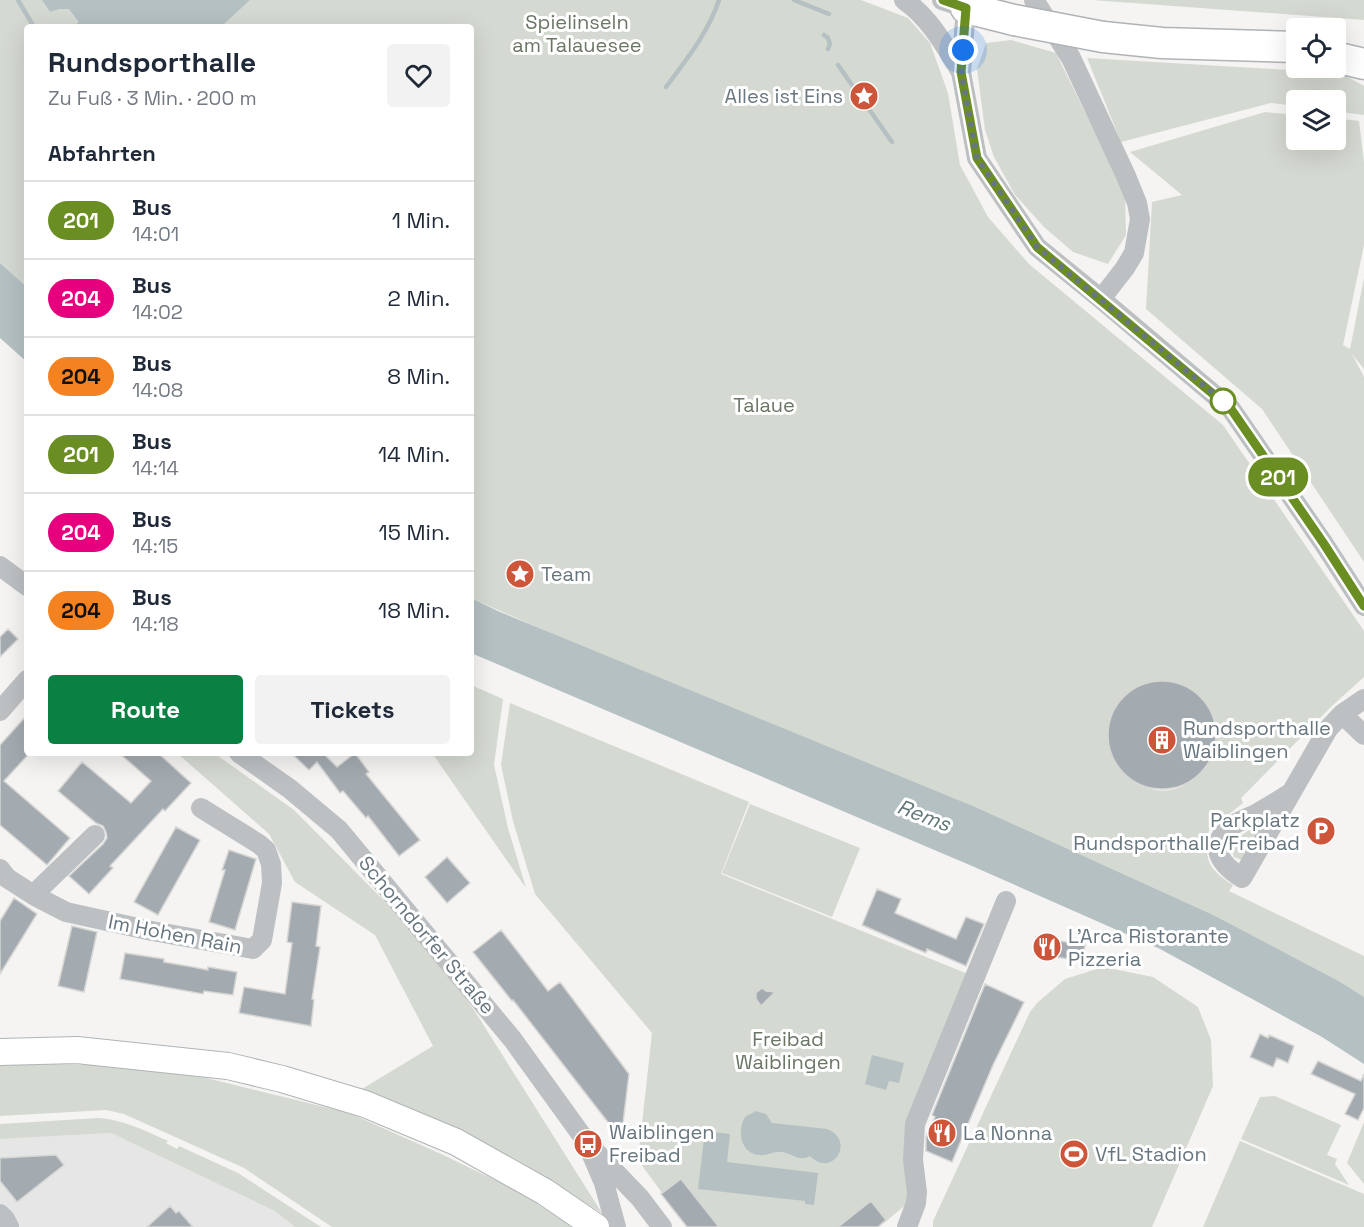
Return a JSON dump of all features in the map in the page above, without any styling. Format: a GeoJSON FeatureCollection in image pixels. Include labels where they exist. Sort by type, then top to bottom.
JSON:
{"type":"FeatureCollection","features":[{"type":"Feature","properties":{"kind":"highway"},"geometry":{"type":"LineString","coordinates":[[954,4],[1024,10],[1102,37],[1162,43],[1286,47]]}},
{"type":"Feature","properties":{"kind":"highway"},"geometry":{"type":"LineString","coordinates":[[1346,46],[1364,45]]}},
{"type":"Feature","properties":{"kind":"highway"},"geometry":{"type":"LineString","coordinates":[[1346,60],[1364,64]]}},
{"type":"Feature","properties":{"kind":"main road"},"geometry":{"type":"LineString","coordinates":[[0,1052],[77,1050],[99,1052],[228,1066],[282,1079],[365,1104],[456,1142],[545,1192],[596,1227]]}},
{"type":"Feature","properties":{"kind":"street"},"geometry":{"type":"LineString","coordinates":[[904,0],[938,34],[961,72]]}},
{"type":"Feature","properties":{"kind":"street"},"geometry":{"type":"LineString","coordinates":[[954,4],[961,72],[977,158],[1037,247],[1231,409],[1364,606]]}},
{"type":"Feature","properties":{"kind":"street"},"geometry":{"type":"LineString","coordinates":[[1024,10],[1071,58],[1137,203],[1140,219],[1134,253],[1101,299]]}},
{"type":"Feature","properties":{"kind":"street"},"geometry":{"type":"LineString","coordinates":[[0,566],[24,584]]}},
{"type":"Feature","properties":{"kind":"street"},"geometry":{"type":"LineString","coordinates":[[0,711],[24,683]]}},
{"type":"Feature","properties":{"kind":"street"},"geometry":{"type":"LineString","coordinates":[[1289,794],[1328,729],[1342,714],[1364,699]]}},
{"type":"Feature","properties":{"kind":"street"},"geometry":{"type":"LineString","coordinates":[[1342,714],[1364,735]]}},
{"type":"Feature","properties":{"kind":"street","name":"Schorndorfer Straße"},"geometry":{"type":"LineString","coordinates":[[243,756],[290,789],[339,830],[513,1040],[588,1144],[640,1198],[662,1227]]}},
{"type":"Feature","properties":{"kind":"street","name":"Im Hohen Rain"},"geometry":{"type":"LineString","coordinates":[[0,869],[7,878],[33,895],[66,912],[152,931],[253,949],[262,940],[272,883],[271,864],[266,850],[201,808]]}},
{"type":"Feature","properties":{"kind":"street"},"geometry":{"type":"LineString","coordinates":[[33,895],[95,836]]}},
{"type":"Feature","properties":{"kind":"street"},"geometry":{"type":"LineString","coordinates":[[907,1227],[916,1203],[917,1192],[913,1160],[915,1124],[1006,901]]}},
{"type":"Feature","properties":{"kind":"street","name":"Schorndorfer Straße"},"geometry":{"type":"LineString","coordinates":[[588,1144],[604,1183],[616,1227]]}},
{"type":"Feature","properties":{"kind":"street"},"geometry":{"type":"LineString","coordinates":[[0,1214],[9,1227]]}},
{"type":"Feature","properties":{"kind":"shaded area"},"geometry":{"type":"Polygon","coordinates":[[[111,1133],[275,1211],[295,1227],[0,1227],[0,1139],[111,1133]]]}},
{"type":"Feature","properties":{"kind":"green space"},"geometry":{"type":"Polygon","coordinates":[[[0,0],[42,0],[50,12],[69,9],[78,23],[24,24],[24,284],[0,263],[0,0]]]}},
{"type":"Feature","properties":{"kind":"green space","name":"Talaue"},"geometry":{"type":"Polygon","coordinates":[[[250,0],[861,0],[908,18],[930,43],[948,93],[960,165],[988,217],[1029,264],[1223,425],[1364,631],[1364,677],[1241,798],[1243,803],[1209,830],[1207,849],[1209,862],[1213,868],[1233,885],[1229,891],[1364,956],[1364,997],[1342,983],[474,599],[474,24],[224,24],[250,0]],[[1159,681],[1131,690],[1116,706],[1109,726],[1113,758],[1127,776],[1138,784],[1163,791],[1185,785],[1202,771],[1213,750],[1216,728],[1209,707],[1190,690],[1159,681]]]}},
{"type":"Feature","properties":{"kind":"green space"},"geometry":{"type":"Polygon","coordinates":[[[1092,0],[1364,0],[1364,20],[1092,0]]]}},
{"type":"Feature","properties":{"kind":"green space"},"geometry":{"type":"Polygon","coordinates":[[[1011,40],[1056,53],[1125,194],[1126,235],[1108,264],[1073,252],[1044,227],[1015,195],[994,157],[985,130],[977,69],[986,43],[1011,40]]]}},
{"type":"Feature","properties":{"kind":"green space"},"geometry":{"type":"Polygon","coordinates":[[[1087,58],[1286,70],[1286,78],[1346,78],[1346,76],[1364,86],[1364,115],[1346,113],[1346,90],[1286,90],[1286,105],[1271,103],[1121,142],[1087,58]]]}},
{"type":"Feature","properties":{"kind":"green space"},"geometry":{"type":"Polygon","coordinates":[[[1265,112],[1286,114],[1286,150],[1346,150],[1346,119],[1359,121],[1364,162],[1364,245],[1343,345],[1350,349],[1364,278],[1364,369],[1352,354],[1364,377],[1364,562],[1262,409],[1146,309],[1152,202],[1182,195],[1130,152],[1265,112]]]}},
{"type":"Feature","properties":{"kind":"green space"},"geometry":{"type":"Polygon","coordinates":[[[474,686],[503,699],[494,765],[508,828],[526,888],[434,756],[474,756],[474,686]]]}},
{"type":"Feature","properties":{"kind":"green space","name":"Freibad Waiblingen"},"geometry":{"type":"Polygon","coordinates":[[[510,703],[749,802],[721,874],[968,974],[923,1085],[913,1199],[879,1227],[687,1227],[638,1160],[652,1033],[535,894],[513,821],[501,765],[510,703]]]}},
{"type":"Feature","properties":{"kind":"green space"},"geometry":{"type":"Polygon","coordinates":[[[180,756],[218,756],[294,810],[421,938],[474,1010],[602,1213],[466,1132],[357,1092],[433,1046],[375,935],[295,882],[269,834],[180,756]]]}},
{"type":"Feature","properties":{"kind":"green space"},"geometry":{"type":"Polygon","coordinates":[[[750,804],[860,848],[832,917],[722,873],[750,804]]]}},
{"type":"Feature","properties":{"kind":"green space"},"geometry":{"type":"Polygon","coordinates":[[[1264,820],[1267,821],[1242,860],[1234,857],[1231,847],[1236,839],[1264,820]]]}},
{"type":"Feature","properties":{"kind":"green space","name":"VfL Stadion"},"geometry":{"type":"Polygon","coordinates":[[[1103,967],[1153,977],[1198,1007],[1211,1040],[1213,1086],[1152,1227],[933,1227],[933,1221],[1030,1012],[1065,979],[1103,967]]]}},
{"type":"Feature","properties":{"kind":"green space"},"geometry":{"type":"Polygon","coordinates":[[[0,1063],[170,1069],[349,1113],[518,1191],[572,1227],[332,1227],[244,1168],[124,1114],[106,1110],[0,1116],[0,1063]]]}},
{"type":"Feature","properties":{"kind":"green space"},"geometry":{"type":"Polygon","coordinates":[[[1275,1096],[1341,1125],[1327,1155],[1337,1159],[1335,1164],[1349,1185],[1241,1139],[1260,1097],[1275,1096]]]}},
{"type":"Feature","properties":{"kind":"green space"},"geometry":{"type":"Polygon","coordinates":[[[99,1118],[142,1129],[168,1141],[166,1143],[177,1149],[179,1146],[238,1173],[321,1227],[295,1227],[275,1211],[111,1133],[0,1139],[0,1124],[99,1118]]]}},
{"type":"Feature","properties":{"kind":"green space"},"geometry":{"type":"Polygon","coordinates":[[[1364,1122],[1364,1184],[1347,1163],[1364,1122]]]}},
{"type":"Feature","properties":{"kind":"green space"},"geometry":{"type":"Polygon","coordinates":[[[1240,1141],[1364,1194],[1364,1227],[1203,1227],[1240,1141]]]}},
{"type":"Feature","properties":{"kind":"water"},"geometry":{"type":"Polygon","coordinates":[[[42,0],[250,0],[224,24],[77,24],[78,22],[69,9],[50,12],[42,0]]]}},
{"type":"Feature","properties":{"kind":"water"},"geometry":{"type":"Polygon","coordinates":[[[0,263],[24,284],[24,359],[0,338],[0,263]]]}},
{"type":"Feature","properties":{"kind":"water","name":"Rems"},"geometry":{"type":"Polygon","coordinates":[[[474,599],[975,807],[1213,915],[1342,983],[1364,997],[1364,1064],[1322,1037],[1160,949],[972,866],[474,654],[474,599]]]}},
{"type":"Feature","properties":{"kind":"water"},"geometry":{"type":"Polygon","coordinates":[[[872,1055],[904,1063],[899,1083],[889,1081],[886,1090],[865,1084],[872,1055]]]}},
{"type":"Feature","properties":{"kind":"water"},"geometry":{"type":"Polygon","coordinates":[[[756,1111],[766,1114],[772,1123],[827,1129],[836,1134],[840,1141],[838,1155],[826,1163],[819,1162],[810,1156],[799,1158],[782,1152],[762,1155],[753,1153],[744,1146],[741,1128],[745,1117],[756,1111]]]}},
{"type":"Feature","properties":{"kind":"water"},"geometry":{"type":"Polygon","coordinates":[[[705,1131],[730,1134],[727,1162],[818,1173],[814,1205],[805,1204],[805,1201],[698,1189],[705,1131]]]}},
{"type":"Feature","properties":{"kind":"building"},"geometry":{"type":"Polygon","coordinates":[[[8,629],[18,639],[0,657],[0,637],[8,629]]]}},
{"type":"Feature","properties":{"kind":"building","name":"Rundsporthalle Waiblingen"},"geometry":{"type":"Polygon","coordinates":[[[1162,681],[1183,685],[1200,697],[1212,714],[1216,735],[1212,756],[1200,773],[1183,785],[1162,789],[1141,785],[1124,773],[1112,756],[1108,735],[1112,714],[1124,697],[1141,685],[1162,681]]]}},
{"type":"Feature","properties":{"kind":"building"},"geometry":{"type":"Polygon","coordinates":[[[24,718],[24,756],[27,756],[4,781],[70,838],[47,865],[0,825],[0,745],[24,718]]]}},
{"type":"Feature","properties":{"kind":"building"},"geometry":{"type":"Polygon","coordinates":[[[122,756],[161,756],[191,783],[165,811],[163,809],[110,866],[113,868],[89,894],[69,876],[103,844],[107,838],[106,832],[103,826],[96,823],[58,791],[82,762],[131,803],[151,781],[122,756]]]}},
{"type":"Feature","properties":{"kind":"building"},"geometry":{"type":"Polygon","coordinates":[[[294,756],[326,756],[337,767],[351,756],[357,756],[369,772],[366,774],[420,840],[399,856],[368,816],[366,818],[343,791],[340,793],[317,762],[309,770],[294,756]]]}},
{"type":"Feature","properties":{"kind":"building"},"geometry":{"type":"Polygon","coordinates":[[[176,827],[200,840],[158,915],[134,902],[176,827]]]}},
{"type":"Feature","properties":{"kind":"building"},"geometry":{"type":"Polygon","coordinates":[[[229,850],[256,859],[235,930],[209,922],[229,850]]]}},
{"type":"Feature","properties":{"kind":"building"},"geometry":{"type":"Polygon","coordinates":[[[447,857],[470,883],[447,903],[425,877],[447,857]]]}},
{"type":"Feature","properties":{"kind":"building"},"geometry":{"type":"Polygon","coordinates":[[[877,889],[901,899],[895,913],[956,939],[966,917],[984,924],[966,966],[927,949],[926,953],[862,925],[877,889]]]}},
{"type":"Feature","properties":{"kind":"building"},"geometry":{"type":"Polygon","coordinates":[[[14,898],[37,914],[0,974],[0,921],[14,898]]]}},
{"type":"Feature","properties":{"kind":"building"},"geometry":{"type":"Polygon","coordinates":[[[292,902],[321,906],[316,946],[320,947],[312,999],[314,1000],[311,1026],[239,1013],[244,987],[285,994],[292,943],[287,942],[292,902]]]}},
{"type":"Feature","properties":{"kind":"building"},"geometry":{"type":"Polygon","coordinates":[[[72,926],[97,932],[84,992],[58,986],[72,926]]]}},
{"type":"Feature","properties":{"kind":"building"},"geometry":{"type":"Polygon","coordinates":[[[501,930],[548,991],[560,982],[629,1074],[621,1139],[473,952],[501,930]]]}},
{"type":"Feature","properties":{"kind":"building"},"geometry":{"type":"Polygon","coordinates":[[[1036,937],[1085,945],[1083,961],[1034,954],[1036,937]]]}},
{"type":"Feature","properties":{"kind":"building"},"geometry":{"type":"Polygon","coordinates":[[[125,953],[164,959],[164,962],[208,970],[208,967],[237,972],[233,995],[204,991],[203,994],[120,979],[125,953]]]}},
{"type":"Feature","properties":{"kind":"building"},"geometry":{"type":"Polygon","coordinates":[[[985,984],[1024,1002],[993,1065],[952,1162],[926,1151],[926,1137],[935,1117],[932,1115],[985,984]]]}},
{"type":"Feature","properties":{"kind":"building"},"geometry":{"type":"Polygon","coordinates":[[[762,988],[775,992],[761,1006],[756,999],[756,993],[762,988]]]}},
{"type":"Feature","properties":{"kind":"building"},"geometry":{"type":"Polygon","coordinates":[[[1260,1034],[1268,1038],[1269,1035],[1294,1046],[1288,1063],[1277,1058],[1273,1067],[1250,1057],[1260,1034]]]}},
{"type":"Feature","properties":{"kind":"building"},"geometry":{"type":"Polygon","coordinates":[[[1318,1061],[1361,1081],[1364,1074],[1364,1108],[1358,1120],[1345,1114],[1355,1094],[1311,1074],[1318,1061]]]}},
{"type":"Feature","properties":{"kind":"building"},"geometry":{"type":"Polygon","coordinates":[[[56,1155],[64,1165],[17,1202],[0,1181],[0,1158],[56,1155]]]}},
{"type":"Feature","properties":{"kind":"building"},"geometry":{"type":"Polygon","coordinates":[[[681,1179],[719,1227],[687,1227],[661,1194],[681,1179]]]}},
{"type":"Feature","properties":{"kind":"building"},"geometry":{"type":"Polygon","coordinates":[[[871,1201],[886,1220],[878,1227],[838,1227],[871,1201]]]}},
{"type":"Feature","properties":{"kind":"building"},"geometry":{"type":"Polygon","coordinates":[[[170,1206],[176,1213],[179,1211],[193,1227],[147,1227],[170,1206]]]}},
{"type":"Feature","properties":{"kind":"waterway"},"geometry":{"type":"LineString","coordinates":[[18,0],[32,24]]}},
{"type":"Feature","properties":{"kind":"waterway"},"geometry":{"type":"LineString","coordinates":[[666,87],[703,35],[719,0]]}},
{"type":"Feature","properties":{"kind":"waterway"},"geometry":{"type":"LineString","coordinates":[[794,0],[829,14]]}},
{"type":"Feature","properties":{"kind":"waterway"},"geometry":{"type":"LineString","coordinates":[[824,35],[830,44],[828,49]]}},
{"type":"Feature","properties":{"kind":"waterway"},"geometry":{"type":"LineString","coordinates":[[838,65],[892,142]]}},
{"type":"Feature","properties":{"kind":"bus line","name":"201"},"geometry":{"type":"LineString","coordinates":[[943,0],[966,8],[961,72],[977,158],[1037,247],[1231,409],[1364,606]]}},
{"type":"Feature","properties":{"kind":"place","name":"Alles ist Eins"},"geometry":{"type":"Point","coordinates":[864,96]}},
{"type":"Feature","properties":{"kind":"place","name":"Team"},"geometry":{"type":"Point","coordinates":[520,574]}},
{"type":"Feature","properties":{"kind":"place","name":"Rundsporthalle Waiblingen"},"geometry":{"type":"Point","coordinates":[1162,740]}},
{"type":"Feature","properties":{"kind":"place","name":"Parkplatz Rundsporthalle/Freibad"},"geometry":{"type":"Point","coordinates":[1321,831]}},
{"type":"Feature","properties":{"kind":"place","name":"L'Arca Ristorante Pizzeria"},"geometry":{"type":"Point","coordinates":[1047,947]}},
{"type":"Feature","properties":{"kind":"place","name":"La Nonna"},"geometry":{"type":"Point","coordinates":[942,1133]}},
{"type":"Feature","properties":{"kind":"place","name":"Waiblingen Freibad"},"geometry":{"type":"Point","coordinates":[588,1144]}},
{"type":"Feature","properties":{"kind":"place","name":"VfL Stadion"},"geometry":{"type":"Point","coordinates":[1074,1154]}},
{"type":"Feature","properties":{"kind":"route"},"geometry":{"type":"LineString","coordinates":[[963,50],[961,72],[977,158],[1037,247],[1223,401]]}},
{"type":"Feature","properties":{"kind":"park label","name":"Spielinseln am Talauesee"},"geometry":{"type":"Point","coordinates":[577,34]}}]}
